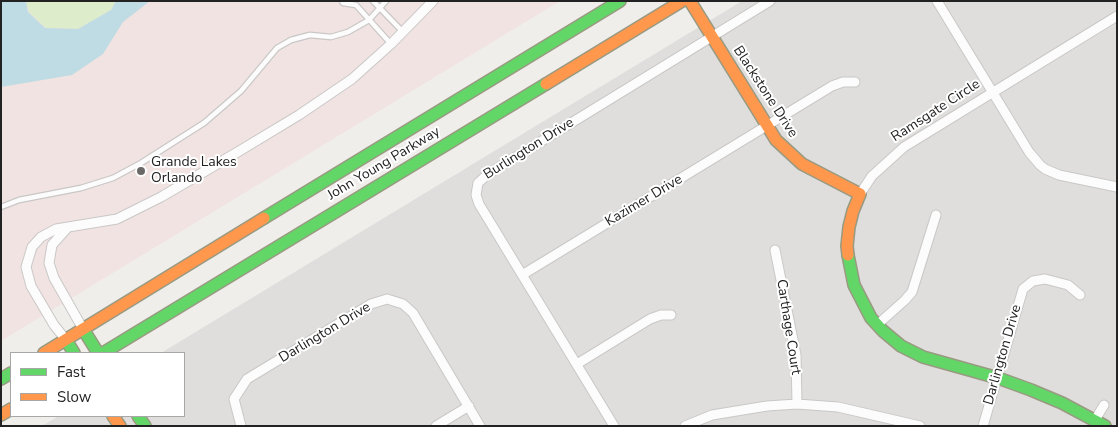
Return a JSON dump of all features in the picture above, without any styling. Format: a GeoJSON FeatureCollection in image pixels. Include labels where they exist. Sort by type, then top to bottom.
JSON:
{"type":"FeatureCollection","features":[{"type":"Feature","properties":{"kind":"main road","name":"John Young Parkway"},"geometry":{"type":"LineString","coordinates":[[46,352],[620,1]]}},
{"type":"Feature","properties":{"kind":"main road","name":"John Young Parkway"},"geometry":{"type":"LineString","coordinates":[[105,352],[682,1]]}},
{"type":"Feature","properties":{"kind":"main road","name":"Blackstone Drive"},"geometry":{"type":"LineString","coordinates":[[690,1],[766,126],[782,146],[802,164],[860,194]]}},
{"type":"Feature","properties":{"kind":"main road","name":"Ramsgate Circle"},"geometry":{"type":"LineString","coordinates":[[860,194],[851,219],[848,256],[851,275],[858,294],[866,311],[877,326],[901,346],[923,357],[998,378],[1047,396],[1100,423]]}},
{"type":"Feature","properties":{"kind":"main road"},"geometry":{"type":"LineString","coordinates":[[83,329],[97,352]]}},
{"type":"Feature","properties":{"kind":"main road"},"geometry":{"type":"LineString","coordinates":[[66,340],[73,352]]}},
{"type":"Feature","properties":{"kind":"street"},"geometry":{"type":"LineString","coordinates":[[66,340],[54,325],[31,286],[26,267],[32,247],[41,237],[56,229],[117,219],[161,197],[299,115],[352,79],[391,44],[433,1]]}},
{"type":"Feature","properties":{"kind":"street","name":"Burlington Drive"},"geometry":{"type":"LineString","coordinates":[[614,426],[479,204],[476,191],[480,180],[770,1]]}},
{"type":"Feature","properties":{"kind":"street"},"geometry":{"type":"LineString","coordinates":[[937,1],[1029,152],[1046,169],[1066,177],[1117,187]]}},
{"type":"Feature","properties":{"kind":"street","name":"Ramsgate Circle"},"geometry":{"type":"LineString","coordinates":[[860,194],[872,176],[904,147],[1117,16]]}},
{"type":"Feature","properties":{"kind":"street","name":"Kazimer Drive"},"geometry":{"type":"LineString","coordinates":[[522,275],[832,86],[843,82],[854,82]]}},
{"type":"Feature","properties":{"kind":"street"},"geometry":{"type":"LineString","coordinates":[[877,326],[905,300],[914,288],[936,215]]}},
{"type":"Feature","properties":{"kind":"street"},"geometry":{"type":"LineString","coordinates":[[68,227],[52,245],[49,263],[54,278],[83,329]]}},
{"type":"Feature","properties":{"kind":"street","name":"Carthage Court"},"geometry":{"type":"LineString","coordinates":[[774,250],[796,355],[797,404]]}},
{"type":"Feature","properties":{"kind":"street","name":"Darlington Drive"},"geometry":{"type":"LineString","coordinates":[[983,426],[1023,289],[1032,281],[1045,279],[1068,285],[1080,295]]}},
{"type":"Feature","properties":{"kind":"street","name":"Darlington Drive"},"geometry":{"type":"LineString","coordinates":[[241,426],[234,399],[247,379],[371,304],[386,299],[404,304],[413,313],[480,426]]}},
{"type":"Feature","properties":{"kind":"street"},"geometry":{"type":"LineString","coordinates":[[577,364],[650,319],[661,315],[671,315]]}},
{"type":"Feature","properties":{"kind":"street"},"geometry":{"type":"LineString","coordinates":[[686,426],[712,416],[766,406],[797,404],[838,407],[920,426]]}},
{"type":"Feature","properties":{"kind":"street"},"geometry":{"type":"LineString","coordinates":[[1100,423],[1104,405]]}},
{"type":"Feature","properties":{"kind":"street"},"geometry":{"type":"LineString","coordinates":[[436,426],[468,406]]}},
{"type":"Feature","properties":{"kind":"lane"},"geometry":{"type":"LineString","coordinates":[[342,1],[343,4],[356,6],[391,44]]}},
{"type":"Feature","properties":{"kind":"lane"},"geometry":{"type":"LineString","coordinates":[[373,1],[403,32]]}},
{"type":"Feature","properties":{"kind":"lane"},"geometry":{"type":"LineString","coordinates":[[1,207],[19,200],[81,188],[113,178],[141,163],[204,123],[241,91],[277,48],[291,40],[310,35],[331,37],[348,32],[369,20],[386,1]]}},
{"type":"Feature","properties":{"kind":"shaded area","name":"Grande Lakes Orlando"},"geometry":{"type":"Polygon","coordinates":[[[1,1],[560,1],[1,341],[1,1]]]}},
{"type":"Feature","properties":{"kind":"shaded area"},"geometry":{"type":"Polygon","coordinates":[[[742,1],[1117,1],[1117,426],[42,426],[57,417],[185,417],[185,352],[163,352],[742,1]]]}},
{"type":"Feature","properties":{"kind":"green space"},"geometry":{"type":"Polygon","coordinates":[[[26,1],[116,1],[111,10],[78,29],[46,28],[29,12],[26,1]]]}},
{"type":"Feature","properties":{"kind":"water"},"geometry":{"type":"Polygon","coordinates":[[[1,1],[26,1],[28,12],[45,28],[78,29],[111,10],[116,1],[150,1],[123,22],[103,54],[72,75],[1,87],[1,1]]]}},
{"type":"Feature","properties":{"kind":"traffic: fast"},"geometry":{"type":"LineString","coordinates":[[264,218],[620,1]]}},
{"type":"Feature","properties":{"kind":"traffic: fast"},"geometry":{"type":"LineString","coordinates":[[105,352],[546,84]]}},
{"type":"Feature","properties":{"kind":"traffic: fast"},"geometry":{"type":"LineString","coordinates":[[848,255],[854,285],[871,318],[901,346],[923,357],[998,378],[1031,390],[1062,403],[1105,426]]}},
{"type":"Feature","properties":{"kind":"traffic: fast"},"geometry":{"type":"LineString","coordinates":[[83,329],[97,352]]}},
{"type":"Feature","properties":{"kind":"traffic: fast"},"geometry":{"type":"LineString","coordinates":[[66,340],[73,352]]}},
{"type":"Feature","properties":{"kind":"traffic: fast"},"geometry":{"type":"LineString","coordinates":[[1,379],[10,374]]}},
{"type":"Feature","properties":{"kind":"traffic: fast"},"geometry":{"type":"LineString","coordinates":[[139,417],[145,426]]}},
{"type":"Feature","properties":{"kind":"traffic: slow"},"geometry":{"type":"LineString","coordinates":[[546,84],[682,1]]}},
{"type":"Feature","properties":{"kind":"traffic: slow"},"geometry":{"type":"LineString","coordinates":[[690,1],[776,140],[802,164],[860,194],[849,227],[848,255]]}},
{"type":"Feature","properties":{"kind":"traffic: slow"},"geometry":{"type":"LineString","coordinates":[[46,352],[264,218]]}},
{"type":"Feature","properties":{"kind":"traffic: slow"},"geometry":{"type":"LineString","coordinates":[[1,415],[10,410]]}},
{"type":"Feature","properties":{"kind":"traffic: slow"},"geometry":{"type":"LineString","coordinates":[[114,417],[120,426]]}},
{"type":"Feature","properties":{"kind":"place","name":"Grande Lakes Orlando"},"geometry":{"type":"Point","coordinates":[141,171]}}]}
